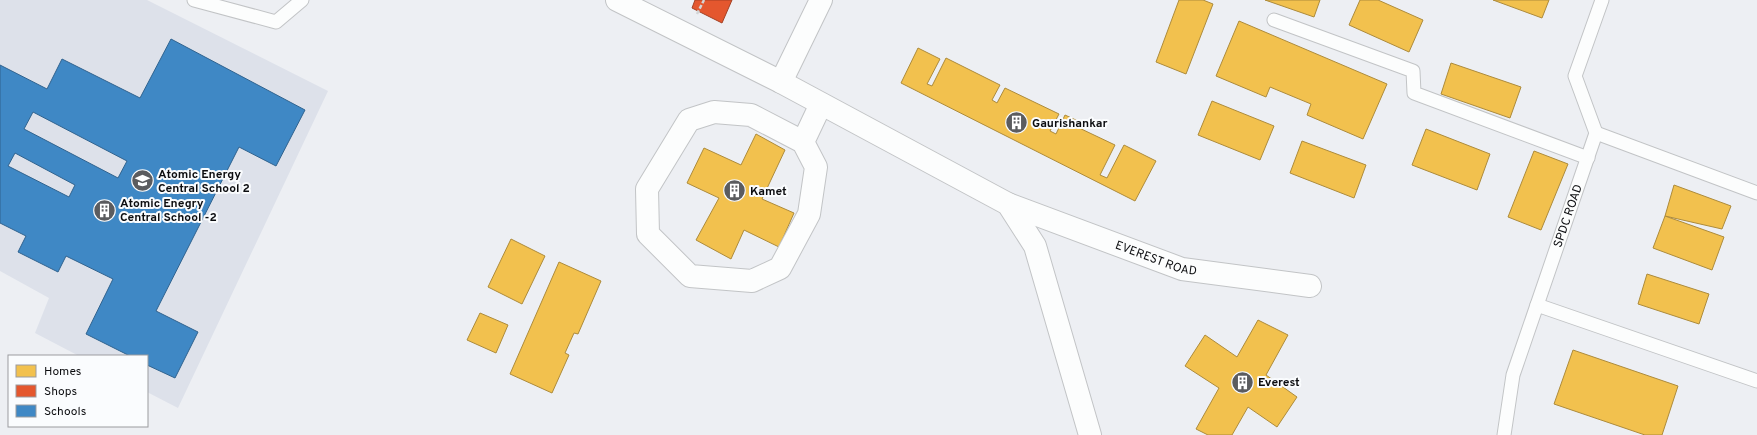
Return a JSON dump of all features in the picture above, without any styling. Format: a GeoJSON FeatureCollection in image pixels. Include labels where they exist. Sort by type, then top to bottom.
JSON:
{"type":"FeatureCollection","features":[{"type":"Feature","properties":{"kind":"street","name":"EVEREST ROAD"},"geometry":{"type":"LineString","coordinates":[[617,0],[781,82],[1008,204],[1182,269],[1310,286]]}},
{"type":"Feature","properties":{"kind":"street"},"geometry":{"type":"LineString","coordinates":[[781,82],[821,0]]}},
{"type":"Feature","properties":{"kind":"street"},"geometry":{"type":"LineString","coordinates":[[803,142],[822,104]]}},
{"type":"Feature","properties":{"kind":"street"},"geometry":{"type":"LineString","coordinates":[[714,112],[751,115],[803,142],[816,167],[809,214],[780,268],[752,281],[690,276],[648,234],[647,188],[689,120],[714,112]]}},
{"type":"Feature","properties":{"kind":"street"},"geometry":{"type":"LineString","coordinates":[[1008,204],[1035,246],[1090,435]]}},
{"type":"Feature","properties":{"kind":"lane"},"geometry":{"type":"LineString","coordinates":[[194,0],[276,22],[302,0]]}},
{"type":"Feature","properties":{"kind":"lane"},"geometry":{"type":"LineString","coordinates":[[1602,0],[1575,76],[1596,134],[1757,194]]}},
{"type":"Feature","properties":{"kind":"lane"},"geometry":{"type":"LineString","coordinates":[[1274,20],[1413,71],[1414,93],[1588,158]]}},
{"type":"Feature","properties":{"kind":"lane","name":"SPDC ROAD"},"geometry":{"type":"LineString","coordinates":[[1504,435],[1513,376],[1596,134]]}},
{"type":"Feature","properties":{"kind":"lane"},"geometry":{"type":"LineString","coordinates":[[1537,305],[1757,382]]}},
{"type":"Feature","properties":{"kind":"path"},"geometry":{"type":"LineString","coordinates":[[696,16],[704,0]]}},
{"type":"Feature","properties":{"kind":"shaded area","name":"Atomic Energy Central School 2"},"geometry":{"type":"Polygon","coordinates":[[[0,0],[147,0],[328,91],[178,408],[148,393],[148,355],[77,355],[35,333],[49,298],[0,271],[0,0]]]}},
{"type":"Feature","properties":{"kind":"building: Homes"},"geometry":{"type":"Polygon","coordinates":[[[1179,0],[1203,0],[1213,4],[1186,74],[1156,62],[1179,0]]]}},
{"type":"Feature","properties":{"kind":"building: Homes"},"geometry":{"type":"Polygon","coordinates":[[[1265,0],[1320,0],[1314,17],[1265,0]]]}},
{"type":"Feature","properties":{"kind":"building: Homes"},"geometry":{"type":"Polygon","coordinates":[[[1360,0],[1378,0],[1423,20],[1409,52],[1349,25],[1360,0]]]}},
{"type":"Feature","properties":{"kind":"building: Homes"},"geometry":{"type":"Polygon","coordinates":[[[1493,0],[1549,0],[1542,18],[1493,0]]]}},
{"type":"Feature","properties":{"kind":"building: Homes"},"geometry":{"type":"Polygon","coordinates":[[[1239,21],[1387,84],[1363,139],[1307,115],[1311,104],[1270,87],[1266,97],[1216,76],[1239,21]]]}},
{"type":"Feature","properties":{"kind":"building: Homes","name":"Gaurishankar"},"geometry":{"type":"Polygon","coordinates":[[[918,48],[940,59],[927,84],[932,86],[946,58],[1000,85],[992,100],[997,103],[1005,88],[1059,114],[1050,131],[1056,134],[1065,115],[1078,121],[1075,126],[1115,145],[1100,175],[1107,178],[1124,145],[1156,161],[1135,201],[901,83],[918,48]]]}},
{"type":"Feature","properties":{"kind":"building: Homes"},"geometry":{"type":"Polygon","coordinates":[[[1451,63],[1521,87],[1510,118],[1441,94],[1451,63]]]}},
{"type":"Feature","properties":{"kind":"building: Homes"},"geometry":{"type":"Polygon","coordinates":[[[1212,101],[1274,126],[1260,160],[1198,135],[1212,101]]]}},
{"type":"Feature","properties":{"kind":"building: Homes"},"geometry":{"type":"Polygon","coordinates":[[[1426,129],[1490,154],[1477,190],[1412,165],[1426,129]]]}},
{"type":"Feature","properties":{"kind":"building: Homes","name":"Kamet"},"geometry":{"type":"Polygon","coordinates":[[[756,134],[785,150],[762,199],[794,213],[779,247],[744,230],[731,259],[696,240],[719,198],[687,183],[704,148],[741,165],[756,134]]]}},
{"type":"Feature","properties":{"kind":"building: Homes"},"geometry":{"type":"Polygon","coordinates":[[[1302,141],[1366,165],[1354,198],[1290,173],[1302,141]]]}},
{"type":"Feature","properties":{"kind":"building: Homes"},"geometry":{"type":"Polygon","coordinates":[[[1534,151],[1568,164],[1541,230],[1508,217],[1534,151]]]}},
{"type":"Feature","properties":{"kind":"building: Homes"},"geometry":{"type":"Polygon","coordinates":[[[1674,185],[1731,206],[1722,229],[1665,216],[1674,185]]]}},
{"type":"Feature","properties":{"kind":"building: Homes"},"geometry":{"type":"Polygon","coordinates":[[[1665,216],[1724,237],[1712,270],[1653,248],[1665,216]]]}},
{"type":"Feature","properties":{"kind":"building: Homes"},"geometry":{"type":"Polygon","coordinates":[[[511,239],[545,256],[522,304],[488,287],[511,239]]]}},
{"type":"Feature","properties":{"kind":"building: Homes"},"geometry":{"type":"Polygon","coordinates":[[[559,262],[601,281],[578,334],[574,333],[565,353],[569,355],[552,393],[510,374],[559,262]]]}},
{"type":"Feature","properties":{"kind":"building: Homes"},"geometry":{"type":"Polygon","coordinates":[[[1647,274],[1709,294],[1699,324],[1638,304],[1647,274]]]}},
{"type":"Feature","properties":{"kind":"building: Homes"},"geometry":{"type":"Polygon","coordinates":[[[480,313],[508,325],[496,353],[467,340],[480,313]]]}},
{"type":"Feature","properties":{"kind":"building: Homes","name":"Everest"},"geometry":{"type":"Polygon","coordinates":[[[1258,320],[1288,335],[1266,375],[1297,397],[1277,427],[1248,407],[1232,435],[1208,435],[1196,429],[1219,388],[1185,366],[1205,335],[1237,357],[1258,320]]]}},
{"type":"Feature","properties":{"kind":"building: Homes"},"geometry":{"type":"Polygon","coordinates":[[[1573,350],[1678,386],[1662,435],[1645,435],[1554,404],[1573,350]]]}},
{"type":"Feature","properties":{"kind":"building: Shops"},"geometry":{"type":"Polygon","coordinates":[[[695,0],[732,0],[722,23],[692,8],[695,0]]]}},
{"type":"Feature","properties":{"kind":"building: Schools","name":"Atomic Enegry Central School -2"},"geometry":{"type":"Polygon","coordinates":[[[171,39],[305,110],[276,166],[239,147],[156,311],[198,332],[175,378],[148,365],[148,355],[128,355],[86,334],[113,279],[66,256],[58,272],[18,252],[26,236],[0,223],[0,65],[47,89],[62,59],[140,98],[171,39]],[[33,112],[24,129],[118,178],[127,161],[33,112]],[[15,153],[8,166],[69,197],[75,185],[15,153]]]}},
{"type":"Feature","properties":{"kind":"place","name":"Gaurishankar"},"geometry":{"type":"Point","coordinates":[1017,123]}},
{"type":"Feature","properties":{"kind":"place","name":"Atomic Energy Central School 2"},"geometry":{"type":"Point","coordinates":[143,181]}},
{"type":"Feature","properties":{"kind":"place","name":"Kamet"},"geometry":{"type":"Point","coordinates":[734,191]}},
{"type":"Feature","properties":{"kind":"place","name":"Atomic Enegry Central School -2"},"geometry":{"type":"Point","coordinates":[104,210]}},
{"type":"Feature","properties":{"kind":"place","name":"Everest"},"geometry":{"type":"Point","coordinates":[1242,382]}}]}
